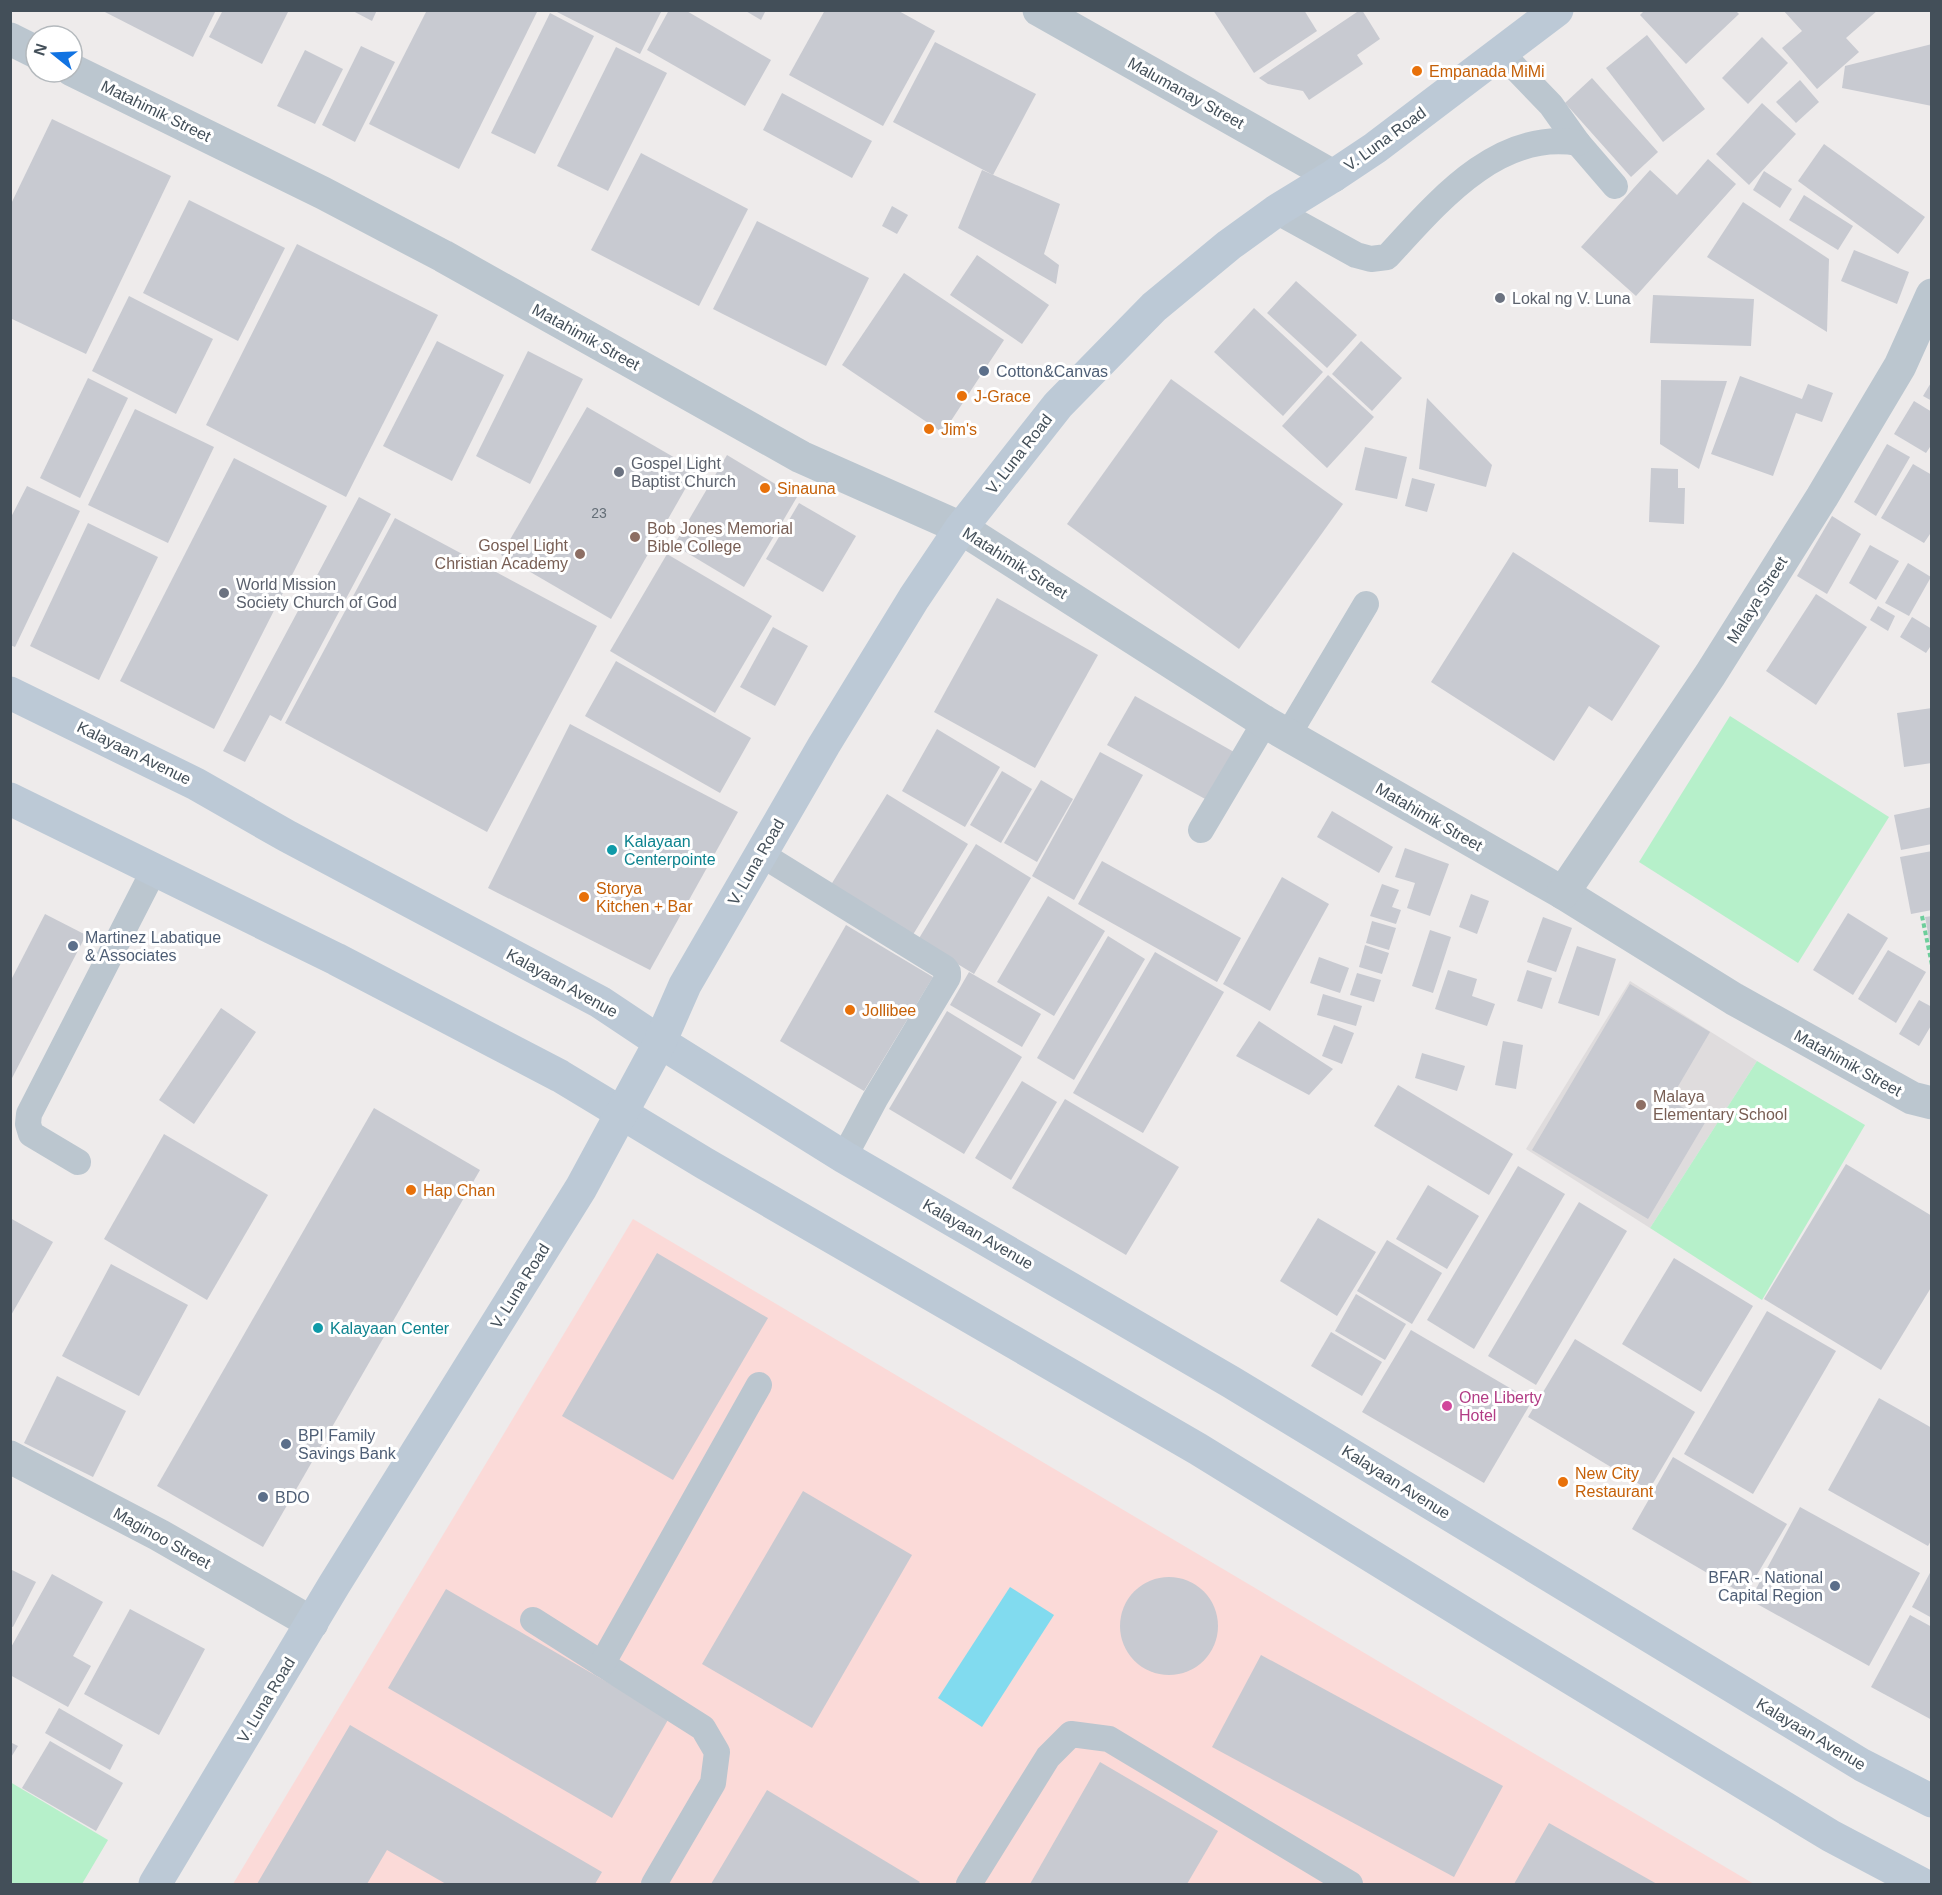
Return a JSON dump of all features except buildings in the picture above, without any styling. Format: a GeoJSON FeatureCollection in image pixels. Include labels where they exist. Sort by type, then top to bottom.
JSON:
{"type":"FeatureCollection","features":[{"type":"Feature","properties":{"kind":"main road","name":"V. Luna Road"},"geometry":{"type":"LineString","coordinates":[[155,1884],[312,1623],[581,1188],[660,1042],[685,985],[824,745],[914,598],[962,528],[1058,405],[1154,307],[1276,211],[1333,177],[1557,10]]}},
{"type":"Feature","properties":{"kind":"main road","name":"Kalayaan Avenue"},"geometry":{"type":"LineString","coordinates":[[10,693],[196,784],[287,836],[600,1002],[660,1042],[844,1156],[1252,1394],[1862,1765],[1932,1801]]}},
{"type":"Feature","properties":{"kind":"main road"},"geometry":{"type":"LineString","coordinates":[[10,799],[419,1002],[560,1076],[1198,1449],[1831,1836],[1922,1884]]}},
{"type":"Feature","properties":{"kind":"street","name":"Malumanay Street"},"geometry":{"type":"LineString","coordinates":[[1039,10],[1333,177]]}},
{"type":"Feature","properties":{"kind":"street"},"geometry":{"type":"LineString","coordinates":[[10,39],[24,46]]}},
{"type":"Feature","properties":{"kind":"street","name":"Matahimik Street"},"geometry":{"type":"LineString","coordinates":[[84,75],[323,193],[443,256],[801,457],[962,528],[1277,729],[1563,893],[1734,999],[1912,1098],[1932,1103]]}},
{"type":"Feature","properties":{"kind":"street","name":"Malaya Street"},"geometry":{"type":"LineString","coordinates":[[1563,893],[1710,675],[1822,497],[1900,366],[1932,295]]}},
{"type":"Feature","properties":{"kind":"street","name":"Maginoo Street"},"geometry":{"type":"LineString","coordinates":[[10,1457],[149,1530],[312,1623]]}},
{"type":"Feature","properties":{"kind":"lane"},"geometry":{"type":"LineString","coordinates":[[1501,53],[1551,105],[1578,143],[1615,186]]}},
{"type":"Feature","properties":{"kind":"lane"},"geometry":{"type":"LineString","coordinates":[[1276,211],[1356,255],[1371,259],[1387,257],[1441,199],[1489,161],[1513,150],[1535,145],[1562,140],[1578,143]]}},
{"type":"Feature","properties":{"kind":"lane"},"geometry":{"type":"LineString","coordinates":[[1201,830],[1277,729],[1366,604]]}},
{"type":"Feature","properties":{"kind":"lane"},"geometry":{"type":"LineString","coordinates":[[761,854],[948,972],[948,977],[875,1099],[844,1156]]}},
{"type":"Feature","properties":{"kind":"lane"},"geometry":{"type":"LineString","coordinates":[[78,1162],[31,1134],[28,1124],[29,1114],[154,870]]}},
{"type":"Feature","properties":{"kind":"lane"},"geometry":{"type":"LineString","coordinates":[[602,1664],[759,1385]]}},
{"type":"Feature","properties":{"kind":"lane"},"geometry":{"type":"LineString","coordinates":[[533,1620],[703,1728],[717,1752],[713,1783],[654,1884]]}},
{"type":"Feature","properties":{"kind":"lane"},"geometry":{"type":"LineString","coordinates":[[969,1884],[1048,1757],[1071,1734],[1108,1739],[1350,1884]]}},
{"type":"Feature","properties":{"kind":"path"},"geometry":{"type":"LineString","coordinates":[[1922,916],[1932,965]]}},
{"type":"Feature","properties":{"kind":"shaded area","name":"Malaya Elementary School"},"geometry":{"type":"Polygon","coordinates":[[[1630,981],[1757,1061],[1650,1228],[1526,1149],[1630,981]]]}},
{"type":"Feature","properties":{"kind":"shaded area"},"geometry":{"type":"Polygon","coordinates":[[[633,1219],[1754,1884],[233,1884],[633,1219]]]}},
{"type":"Feature","properties":{"kind":"green space"},"geometry":{"type":"Polygon","coordinates":[[[1730,716],[1889,817],[1798,963],[1639,862],[1730,716]]]}},
{"type":"Feature","properties":{"kind":"green space"},"geometry":{"type":"Polygon","coordinates":[[[1757,1061],[1865,1125],[1762,1300],[1650,1228],[1757,1061]]]}},
{"type":"Feature","properties":{"kind":"green space"},"geometry":{"type":"Polygon","coordinates":[[[10,1782],[108,1840],[82,1884],[11,1884],[10,1782]]]}},
{"type":"Feature","properties":{"kind":"water"},"geometry":{"type":"Polygon","coordinates":[[[1010,1587],[1054,1615],[982,1727],[938,1698],[1010,1587]]]}},
{"type":"Feature","properties":{"kind":"place","name":"Empanada MiMi"},"geometry":{"type":"Point","coordinates":[1417,71]}},
{"type":"Feature","properties":{"kind":"place","name":"Lokal ng V. Luna"},"geometry":{"type":"Point","coordinates":[1500,298]}},
{"type":"Feature","properties":{"kind":"place","name":"Cotton&Canvas"},"geometry":{"type":"Point","coordinates":[984,371]}},
{"type":"Feature","properties":{"kind":"place","name":"J-Grace"},"geometry":{"type":"Point","coordinates":[962,396]}},
{"type":"Feature","properties":{"kind":"place","name":"Jim's"},"geometry":{"type":"Point","coordinates":[929,429]}},
{"type":"Feature","properties":{"kind":"place","name":"Gospel Light Baptist Church"},"geometry":{"type":"Point","coordinates":[619,472]}},
{"type":"Feature","properties":{"kind":"place","name":"Sinauna"},"geometry":{"type":"Point","coordinates":[765,488]}},
{"type":"Feature","properties":{"kind":"place","name":"Bob Jones Memorial Bible College"},"geometry":{"type":"Point","coordinates":[635,537]}},
{"type":"Feature","properties":{"kind":"place","name":"Gospel Light Christian Academy"},"geometry":{"type":"Point","coordinates":[580,554]}},
{"type":"Feature","properties":{"kind":"place","name":"World Mission Society Church of God"},"geometry":{"type":"Point","coordinates":[224,593]}},
{"type":"Feature","properties":{"kind":"place","name":"Kalayaan Centerpointe"},"geometry":{"type":"Point","coordinates":[612,850]}},
{"type":"Feature","properties":{"kind":"place","name":"Storya Kitchen + Bar"},"geometry":{"type":"Point","coordinates":[584,897]}},
{"type":"Feature","properties":{"kind":"place","name":"Martinez Labatique & Associates"},"geometry":{"type":"Point","coordinates":[73,946]}},
{"type":"Feature","properties":{"kind":"place","name":"Jollibee"},"geometry":{"type":"Point","coordinates":[850,1010]}},
{"type":"Feature","properties":{"kind":"place","name":"Malaya Elementary School"},"geometry":{"type":"Point","coordinates":[1641,1105]}},
{"type":"Feature","properties":{"kind":"place","name":"Hap Chan"},"geometry":{"type":"Point","coordinates":[411,1190]}},
{"type":"Feature","properties":{"kind":"place","name":"Kalayaan Center"},"geometry":{"type":"Point","coordinates":[318,1328]}},
{"type":"Feature","properties":{"kind":"place","name":"One Liberty Hotel"},"geometry":{"type":"Point","coordinates":[1447,1406]}},
{"type":"Feature","properties":{"kind":"place","name":"BPI Family Savings Bank"},"geometry":{"type":"Point","coordinates":[286,1444]}},
{"type":"Feature","properties":{"kind":"place","name":"New City Restaurant"},"geometry":{"type":"Point","coordinates":[1563,1482]}},
{"type":"Feature","properties":{"kind":"place","name":"BDO"},"geometry":{"type":"Point","coordinates":[263,1497]}},
{"type":"Feature","properties":{"kind":"place","name":"BFAR - National Capital Region"},"geometry":{"type":"Point","coordinates":[1835,1586]}}]}
